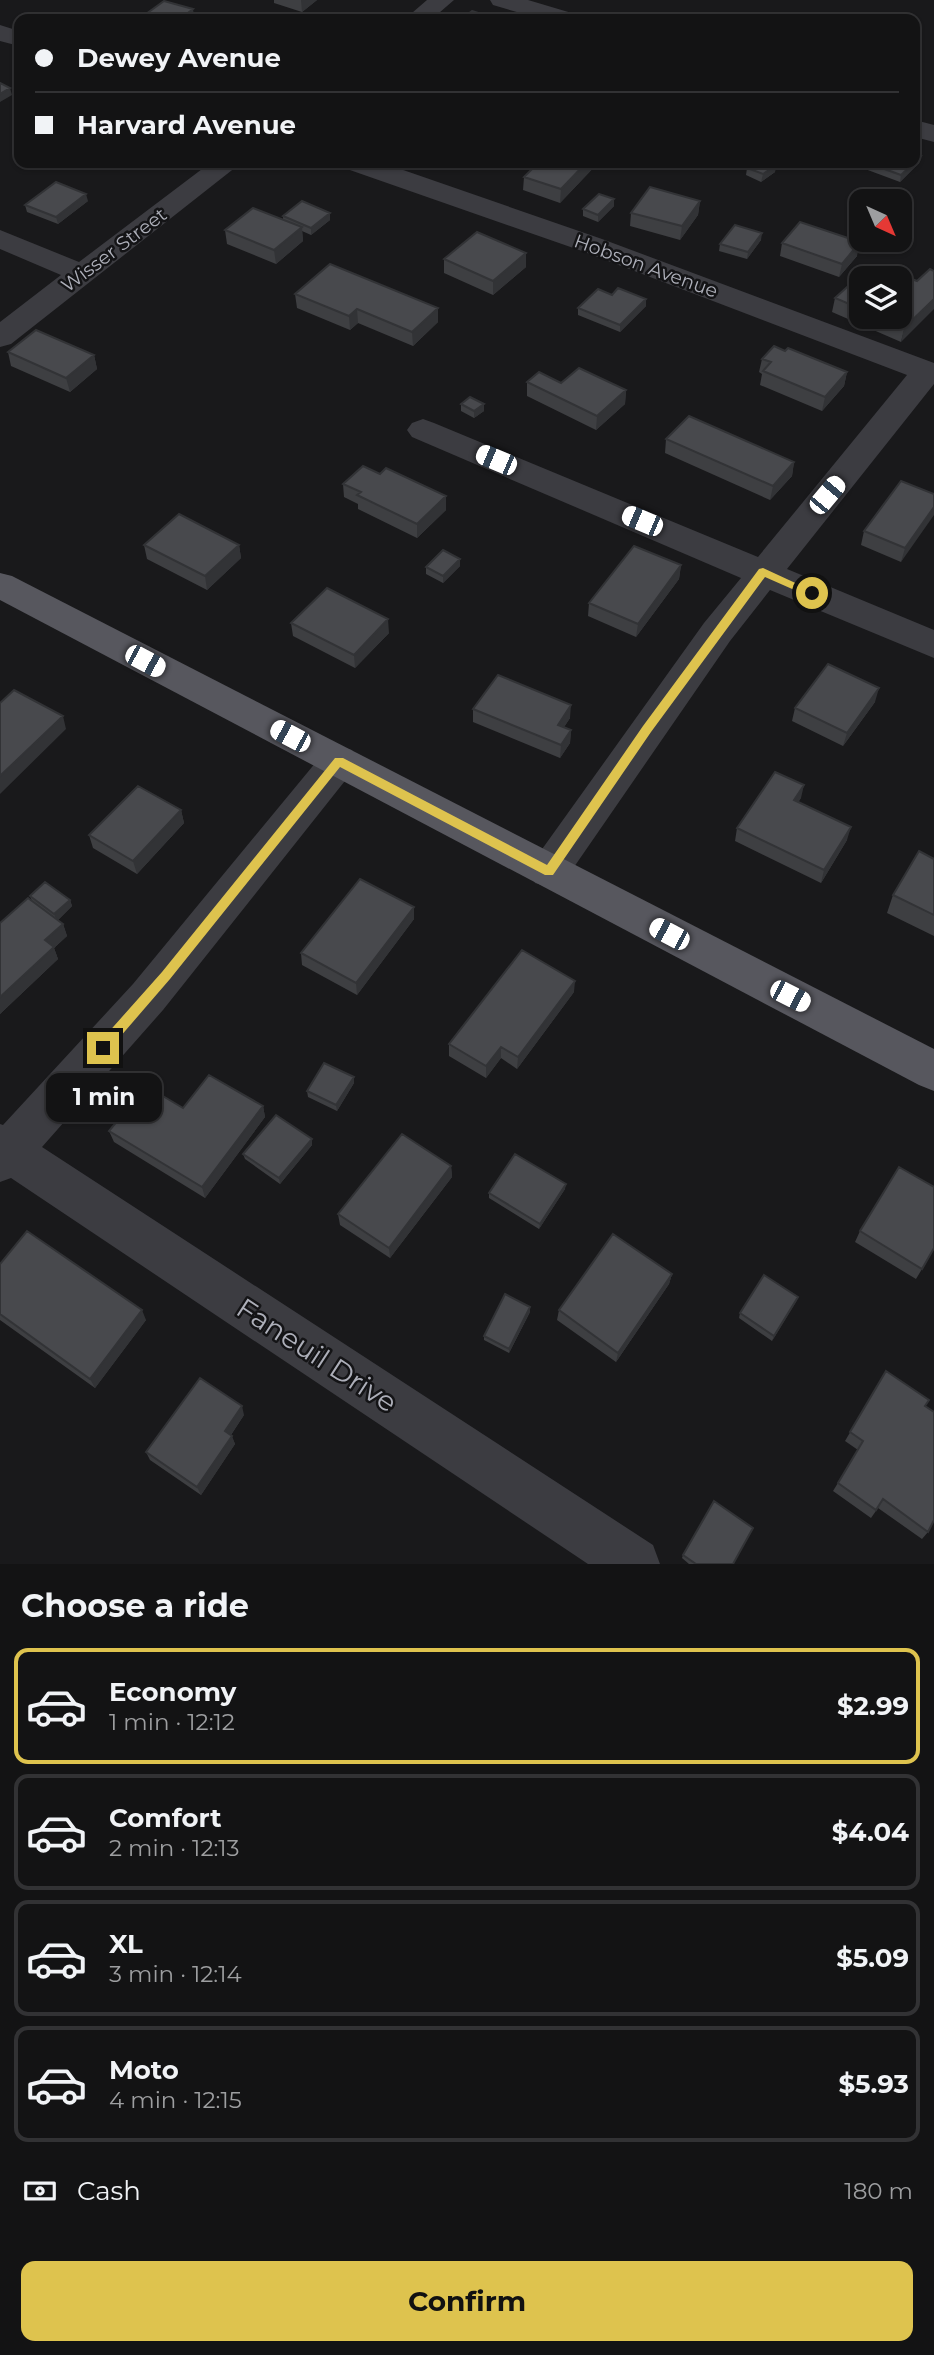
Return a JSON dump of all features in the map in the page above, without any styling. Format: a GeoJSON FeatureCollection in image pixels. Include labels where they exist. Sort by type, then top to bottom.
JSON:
{"type":"FeatureCollection","features":[{"type":"Feature","properties":{"kind":"main road"},"geometry":{"type":"LineString","coordinates":[[0,585],[934,1071]]}},
{"type":"Feature","properties":{"kind":"street"},"geometry":{"type":"LineString","coordinates":[[424,14],[442,0]]}},
{"type":"Feature","properties":{"kind":"street"},"geometry":{"type":"LineString","coordinates":[[502,0],[549,14]]}},
{"type":"Feature","properties":{"kind":"street","name":"Wisser Street"},"geometry":{"type":"LineString","coordinates":[[3,330],[83,274],[221,168]]}},
{"type":"Feature","properties":{"kind":"street","name":"Hobson Avenue"},"geometry":{"type":"LineString","coordinates":[[371,168],[592,245],[930,373]]}},
{"type":"Feature","properties":{"kind":"street"},"geometry":{"type":"LineString","coordinates":[[0,239],[83,274]]}},
{"type":"Feature","properties":{"kind":"street"},"geometry":{"type":"LineString","coordinates":[[549,871],[647,729],[763,572],[930,373]]}},
{"type":"Feature","properties":{"kind":"street"},"geometry":{"type":"LineString","coordinates":[[423,430],[934,645]]}},
{"type":"Feature","properties":{"kind":"street"},"geometry":{"type":"LineString","coordinates":[[3,1152],[148,997],[339,761]]}},
{"type":"Feature","properties":{"kind":"street","name":"Faneuil Drive"},"geometry":{"type":"LineString","coordinates":[[3,1152],[634,1564]]}},
{"type":"Feature","properties":{"kind":"building"},"geometry":{"type":"Polygon","coordinates":[[[164,1],[193,9],[186,14],[146,14],[164,1]]]}},
{"type":"Feature","properties":{"kind":"building"},"geometry":{"type":"Polygon","coordinates":[[[0,83],[10,88],[0,94],[0,83]]]}},
{"type":"Feature","properties":{"kind":"building"},"geometry":{"type":"Polygon","coordinates":[[[533,168],[581,168],[561,189],[524,177],[533,168]]]}},
{"type":"Feature","properties":{"kind":"building"},"geometry":{"type":"Polygon","coordinates":[[[747,168],[772,168],[763,174],[747,168]]]}},
{"type":"Feature","properties":{"kind":"building"},"geometry":{"type":"Polygon","coordinates":[[[882,168],[909,168],[901,175],[882,168]]]}},
{"type":"Feature","properties":{"kind":"building"},"geometry":{"type":"Polygon","coordinates":[[[56,182],[86,194],[56,217],[25,205],[56,182]]]}},
{"type":"Feature","properties":{"kind":"building"},"geometry":{"type":"Polygon","coordinates":[[[650,187],[700,201],[682,226],[631,213],[650,187]]]}},
{"type":"Feature","properties":{"kind":"building"},"geometry":{"type":"Polygon","coordinates":[[[599,194],[614,199],[598,215],[583,209],[599,194]]]}},
{"type":"Feature","properties":{"kind":"building"},"geometry":{"type":"Polygon","coordinates":[[[302,201],[330,213],[311,228],[283,216],[302,201]]]}},
{"type":"Feature","properties":{"kind":"building"},"geometry":{"type":"Polygon","coordinates":[[[253,208],[302,227],[274,250],[225,230],[253,208]]]}},
{"type":"Feature","properties":{"kind":"building"},"geometry":{"type":"Polygon","coordinates":[[[800,222],[849,238],[849,252],[852,252],[842,264],[782,243],[800,222]]]}},
{"type":"Feature","properties":{"kind":"building"},"geometry":{"type":"Polygon","coordinates":[[[735,225],[762,233],[748,252],[720,244],[735,225]]]}},
{"type":"Feature","properties":{"kind":"building"},"geometry":{"type":"Polygon","coordinates":[[[477,232],[526,253],[493,281],[444,259],[477,232]]]}},
{"type":"Feature","properties":{"kind":"building"},"geometry":{"type":"Polygon","coordinates":[[[330,264],[438,308],[412,332],[357,309],[349,316],[295,294],[330,264]]]}},
{"type":"Feature","properties":{"kind":"building"},"geometry":{"type":"Polygon","coordinates":[[[930,269],[934,271],[934,299],[912,320],[912,279],[917,281],[930,269]]]}},
{"type":"Feature","properties":{"kind":"building"},"geometry":{"type":"Polygon","coordinates":[[[849,285],[849,304],[835,298],[849,285]]]}},
{"type":"Feature","properties":{"kind":"building"},"geometry":{"type":"Polygon","coordinates":[[[618,288],[646,299],[620,325],[578,308],[598,289],[612,295],[618,288]]]}},
{"type":"Feature","properties":{"kind":"building"},"geometry":{"type":"Polygon","coordinates":[[[36,330],[94,355],[66,378],[8,352],[36,330]]]}},
{"type":"Feature","properties":{"kind":"building"},"geometry":{"type":"Polygon","coordinates":[[[774,346],[785,351],[788,348],[847,372],[825,397],[763,371],[771,362],[762,359],[774,346]]]}},
{"type":"Feature","properties":{"kind":"building"},"geometry":{"type":"Polygon","coordinates":[[[579,368],[626,390],[597,416],[527,382],[539,372],[561,383],[579,368]]]}},
{"type":"Feature","properties":{"kind":"building"},"geometry":{"type":"Polygon","coordinates":[[[470,397],[484,404],[474,411],[461,404],[470,397]]]}},
{"type":"Feature","properties":{"kind":"building"},"geometry":{"type":"Polygon","coordinates":[[[689,416],[794,462],[773,486],[666,439],[689,416]]]}},
{"type":"Feature","properties":{"kind":"building"},"geometry":{"type":"Polygon","coordinates":[[[363,466],[380,474],[386,468],[446,496],[417,524],[357,495],[361,492],[343,484],[363,466]]]}},
{"type":"Feature","properties":{"kind":"building"},"geometry":{"type":"Polygon","coordinates":[[[901,481],[934,494],[934,507],[905,548],[864,531],[901,481]]]}},
{"type":"Feature","properties":{"kind":"building"},"geometry":{"type":"Polygon","coordinates":[[[179,514],[239,545],[205,576],[144,545],[179,514]]]}},
{"type":"Feature","properties":{"kind":"building"},"geometry":{"type":"Polygon","coordinates":[[[634,546],[681,565],[638,624],[589,603],[634,546]]]}},
{"type":"Feature","properties":{"kind":"building"},"geometry":{"type":"Polygon","coordinates":[[[443,550],[460,559],[443,576],[426,567],[443,550]]]}},
{"type":"Feature","properties":{"kind":"building"},"geometry":{"type":"Polygon","coordinates":[[[327,588],[388,619],[354,655],[291,623],[327,588]]]}},
{"type":"Feature","properties":{"kind":"building"},"geometry":{"type":"Polygon","coordinates":[[[828,664],[879,688],[847,733],[795,708],[828,664]]]}},
{"type":"Feature","properties":{"kind":"building"},"geometry":{"type":"Polygon","coordinates":[[[498,675],[571,705],[558,725],[571,730],[561,745],[473,709],[498,675]]]}},
{"type":"Feature","properties":{"kind":"building"},"geometry":{"type":"Polygon","coordinates":[[[14,690],[63,716],[0,776],[0,703],[14,690]]]}},
{"type":"Feature","properties":{"kind":"building"},"geometry":{"type":"Polygon","coordinates":[[[775,772],[804,785],[794,800],[851,827],[824,870],[737,828],[775,772]]]}},
{"type":"Feature","properties":{"kind":"building"},"geometry":{"type":"Polygon","coordinates":[[[138,786],[181,810],[133,861],[89,835],[138,786]]]}},
{"type":"Feature","properties":{"kind":"building"},"geometry":{"type":"Polygon","coordinates":[[[919,851],[934,859],[934,915],[893,895],[919,851]]]}},
{"type":"Feature","properties":{"kind":"building"},"geometry":{"type":"Polygon","coordinates":[[[360,879],[414,907],[356,983],[301,953],[360,879]]]}},
{"type":"Feature","properties":{"kind":"building"},"geometry":{"type":"Polygon","coordinates":[[[45,882],[70,900],[54,914],[30,896],[45,882]]]}},
{"type":"Feature","properties":{"kind":"building"},"geometry":{"type":"Polygon","coordinates":[[[28,898],[63,924],[45,940],[54,947],[0,997],[0,923],[28,898]]]}},
{"type":"Feature","properties":{"kind":"building"},"geometry":{"type":"Polygon","coordinates":[[[522,950],[575,981],[518,1057],[501,1047],[486,1066],[449,1044],[522,950]]]}},
{"type":"Feature","properties":{"kind":"building"},"geometry":{"type":"Polygon","coordinates":[[[324,1063],[354,1077],[336,1105],[307,1091],[324,1063]]]}},
{"type":"Feature","properties":{"kind":"building"},"geometry":{"type":"Polygon","coordinates":[[[209,1075],[263,1106],[202,1187],[109,1131],[146,1086],[183,1108],[209,1075]]]}},
{"type":"Feature","properties":{"kind":"building"},"geometry":{"type":"Polygon","coordinates":[[[276,1115],[312,1139],[279,1178],[243,1154],[276,1115]]]}},
{"type":"Feature","properties":{"kind":"building"},"geometry":{"type":"Polygon","coordinates":[[[402,1134],[451,1166],[389,1248],[338,1214],[402,1134]]]}},
{"type":"Feature","properties":{"kind":"building"},"geometry":{"type":"Polygon","coordinates":[[[515,1154],[566,1184],[540,1224],[489,1193],[515,1154]]]}},
{"type":"Feature","properties":{"kind":"building"},"geometry":{"type":"Polygon","coordinates":[[[899,1167],[934,1187],[934,1248],[922,1269],[860,1231],[899,1167]]]}},
{"type":"Feature","properties":{"kind":"building"},"geometry":{"type":"Polygon","coordinates":[[[27,1231],[142,1310],[90,1379],[0,1314],[0,1264],[27,1231]]]}},
{"type":"Feature","properties":{"kind":"building"},"geometry":{"type":"Polygon","coordinates":[[[613,1234],[672,1274],[618,1353],[559,1310],[613,1234]]]}},
{"type":"Feature","properties":{"kind":"building"},"geometry":{"type":"Polygon","coordinates":[[[764,1275],[798,1297],[774,1336],[740,1313],[764,1275]]]}},
{"type":"Feature","properties":{"kind":"building"},"geometry":{"type":"Polygon","coordinates":[[[505,1294],[530,1307],[509,1349],[484,1336],[505,1294]]]}},
{"type":"Feature","properties":{"kind":"building"},"geometry":{"type":"Polygon","coordinates":[[[886,1371],[929,1400],[925,1406],[934,1412],[934,1520],[928,1532],[883,1499],[876,1510],[838,1483],[863,1441],[850,1432],[886,1371]]]}},
{"type":"Feature","properties":{"kind":"building"},"geometry":{"type":"Polygon","coordinates":[[[200,1378],[242,1406],[225,1431],[232,1436],[197,1487],[146,1452],[200,1378]]]}},
{"type":"Feature","properties":{"kind":"building"},"geometry":{"type":"Polygon","coordinates":[[[714,1501],[753,1528],[733,1564],[696,1564],[683,1555],[714,1501]]]}},
{"type":"Feature","properties":{"kind":"route"},"geometry":{"type":"LineString","coordinates":[[103,1048],[166,976],[339,761],[549,871],[647,729],[763,572],[812,593]]}}]}
